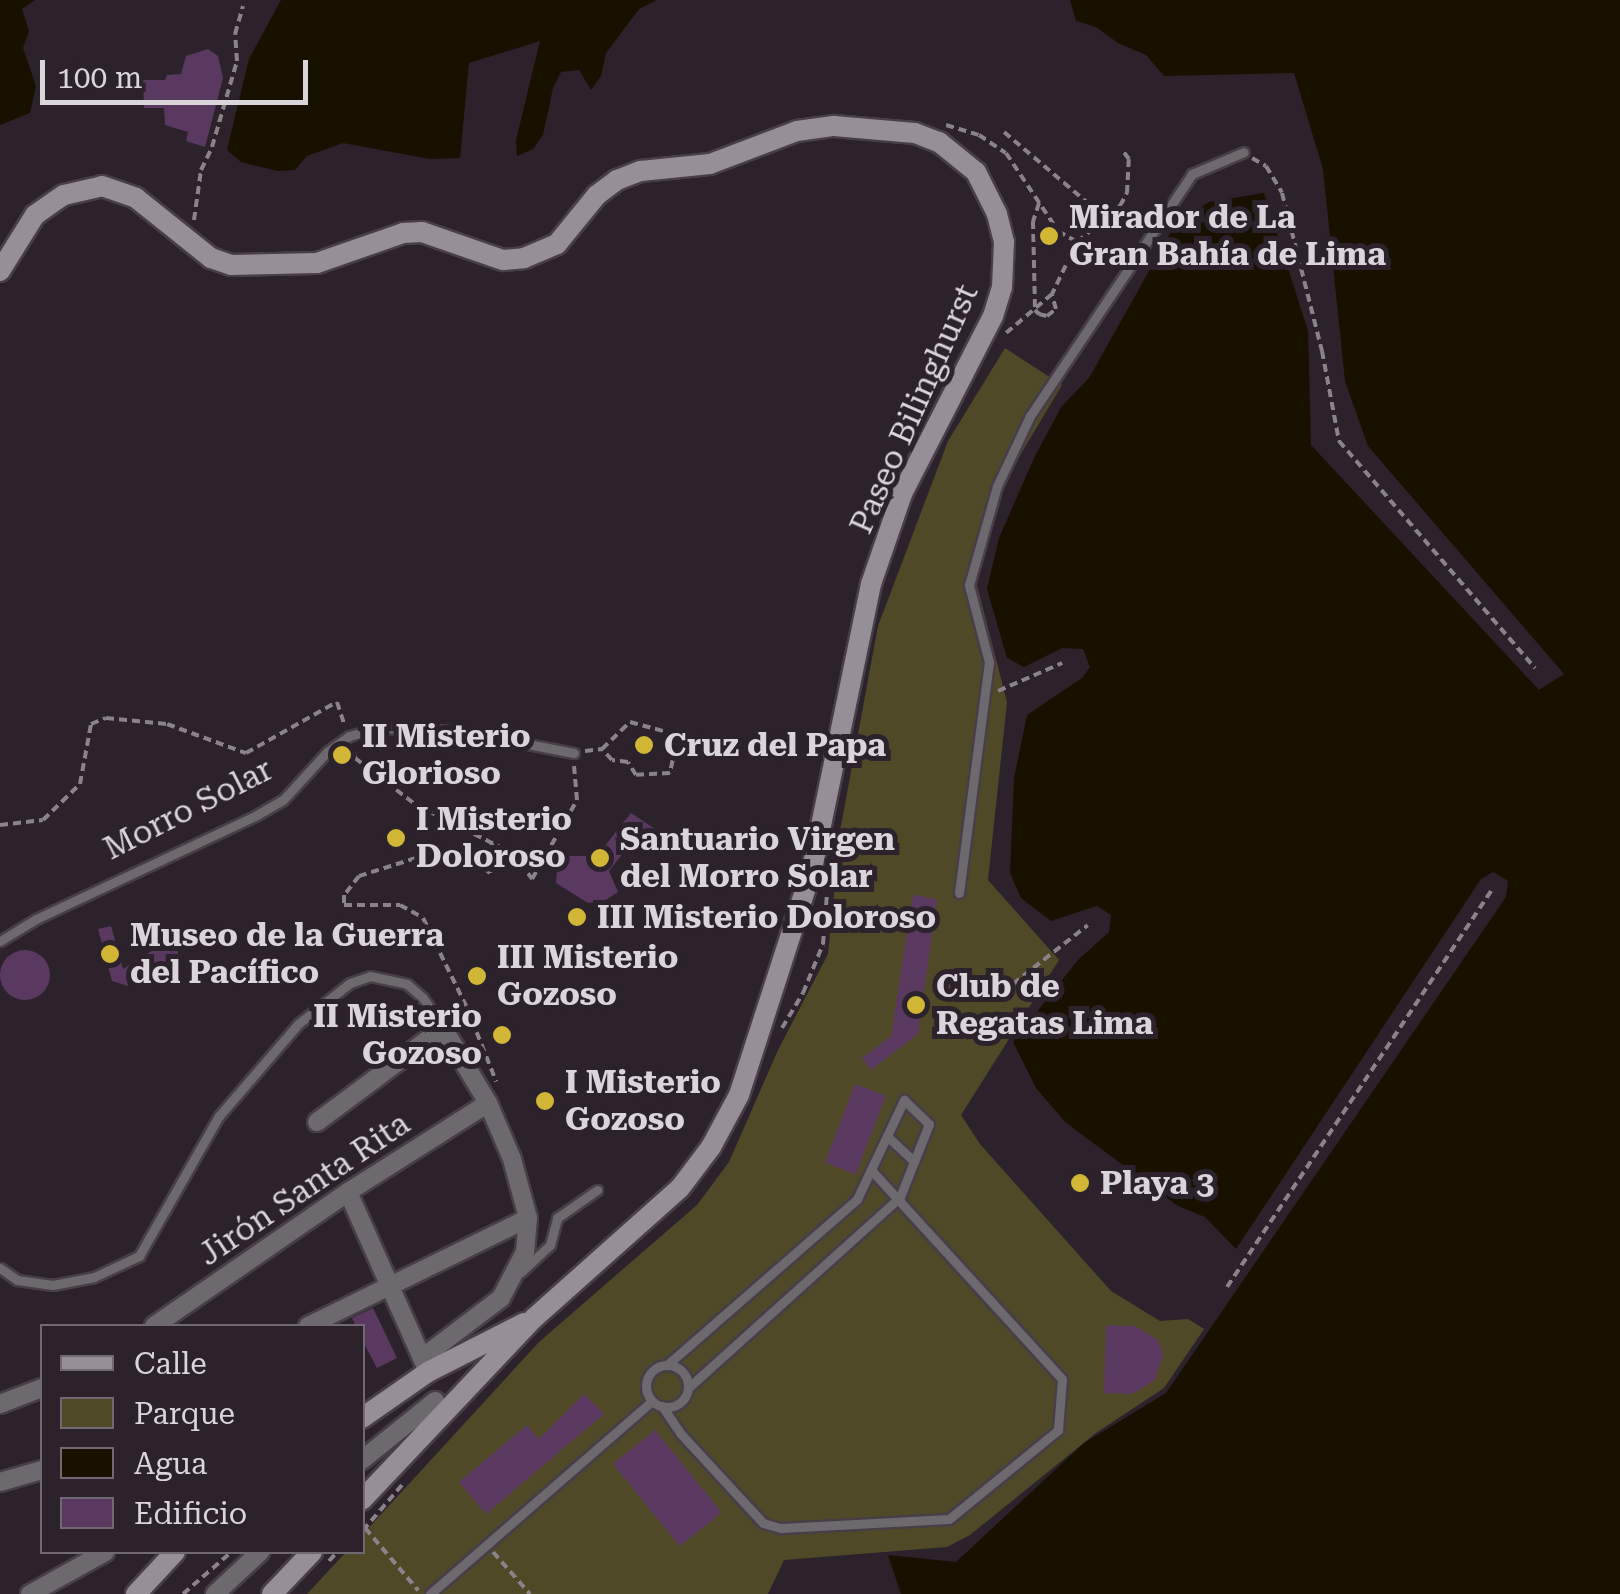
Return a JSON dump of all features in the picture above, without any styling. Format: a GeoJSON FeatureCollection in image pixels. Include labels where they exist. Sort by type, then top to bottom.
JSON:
{"type":"FeatureCollection","features":[{"type":"Feature","properties":{"kind":"main road","name":"Paseo Bilinghurst"},"geometry":{"type":"LineString","coordinates":[[0,271],[34,215],[83,187],[122,190],[159,214],[194,245],[231,265],[268,268],[316,263],[403,233],[422,232],[503,260],[524,258],[557,244],[598,195],[617,180],[641,171],[710,164],[797,131],[834,126],[916,134],[939,142],[976,172],[1004,242],[1002,286],[993,316],[902,494],[871,584],[812,869],[739,1094],[712,1147],[680,1188],[534,1318]]}},
{"type":"Feature","properties":{"kind":"main road"},"geometry":{"type":"LineString","coordinates":[[365,1415],[425,1365],[534,1318]]}},
{"type":"Feature","properties":{"kind":"main road"},"geometry":{"type":"LineString","coordinates":[[365,1497],[534,1318]]}},
{"type":"Feature","properties":{"kind":"main road"},"geometry":{"type":"LineString","coordinates":[[425,1365],[452,1380],[458,1402]]}},
{"type":"Feature","properties":{"kind":"main road"},"geometry":{"type":"LineString","coordinates":[[136,1594],[172,1554]]}},
{"type":"Feature","properties":{"kind":"main road"},"geometry":{"type":"LineString","coordinates":[[272,1594],[310,1554]]}},
{"type":"Feature","properties":{"kind":"street"},"geometry":{"type":"LineString","coordinates":[[317,1122],[443,1028],[488,1103],[512,1159],[528,1218],[525,1252],[515,1277],[484,1314],[425,1365],[348,1192]]}},
{"type":"Feature","properties":{"kind":"street","name":"Jirón Santa Rita"},"geometry":{"type":"LineString","coordinates":[[157,1324],[348,1192],[488,1103]]}},
{"type":"Feature","properties":{"kind":"street"},"geometry":{"type":"LineString","coordinates":[[312,1324],[528,1218]]}},
{"type":"Feature","properties":{"kind":"street"},"geometry":{"type":"LineString","coordinates":[[0,1404],[40,1389]]}},
{"type":"Feature","properties":{"kind":"street"},"geometry":{"type":"LineString","coordinates":[[365,1458],[435,1401]]}},
{"type":"Feature","properties":{"kind":"street"},"geometry":{"type":"LineString","coordinates":[[0,1482],[40,1471]]}},
{"type":"Feature","properties":{"kind":"street"},"geometry":{"type":"LineString","coordinates":[[30,1594],[102,1554]]}},
{"type":"Feature","properties":{"kind":"street"},"geometry":{"type":"LineString","coordinates":[[216,1594],[258,1554]]}},
{"type":"Feature","properties":{"kind":"lane"},"geometry":{"type":"LineString","coordinates":[[959,894],[989,662],[969,585],[997,486],[1030,416],[1192,174],[1244,152]]}},
{"type":"Feature","properties":{"kind":"lane"},"geometry":{"type":"LineString","coordinates":[[349,736],[379,728],[435,730],[574,753]]}},
{"type":"Feature","properties":{"kind":"lane","name":"Morro Solar"},"geometry":{"type":"LineString","coordinates":[[0,941],[36,919],[283,800],[327,752],[349,736]]}},
{"type":"Feature","properties":{"kind":"lane"},"geometry":{"type":"LineString","coordinates":[[0,1268],[18,1280],[52,1286],[94,1277],[139,1256],[219,1116],[298,1024],[350,983],[370,976],[407,984],[423,998],[443,1028]]}},
{"type":"Feature","properties":{"kind":"lane"},"geometry":{"type":"LineString","coordinates":[[430,1594],[657,1403],[680,1403],[688,1387],[900,1197],[929,1124],[904,1100],[874,1172],[857,1199],[667,1364],[654,1369],[647,1381],[657,1403],[763,1522],[782,1528],[948,1519],[1058,1430],[1062,1378],[900,1197],[874,1172]]}},
{"type":"Feature","properties":{"kind":"lane"},"geometry":{"type":"LineString","coordinates":[[888,1136],[914,1161]]}},
{"type":"Feature","properties":{"kind":"lane"},"geometry":{"type":"LineString","coordinates":[[515,1277],[550,1245],[557,1218],[597,1190]]}},
{"type":"Feature","properties":{"kind":"lane"},"geometry":{"type":"LineString","coordinates":[[667,1364],[685,1374],[688,1387]]}},
{"type":"Feature","properties":{"kind":"path"},"geometry":{"type":"LineString","coordinates":[[194,245],[194,206],[237,62],[235,34],[244,6]]}},
{"type":"Feature","properties":{"kind":"path"},"geometry":{"type":"LineString","coordinates":[[1004,132],[1089,204],[1067,236]]}},
{"type":"Feature","properties":{"kind":"path"},"geometry":{"type":"LineString","coordinates":[[1077,242],[1120,206],[1127,193],[1129,160],[1123,150]]}},
{"type":"Feature","properties":{"kind":"path"},"geometry":{"type":"LineString","coordinates":[[1244,152],[1266,166],[1282,193],[1322,352],[1338,442],[1535,668]]}},
{"type":"Feature","properties":{"kind":"path"},"geometry":{"type":"LineString","coordinates":[[1038,202],[1033,221],[1035,310],[1039,314],[1047,316],[1056,309],[1052,294]]}},
{"type":"Feature","properties":{"kind":"path"},"geometry":{"type":"LineString","coordinates":[[994,342],[1001,324]]}},
{"type":"Feature","properties":{"kind":"path"},"geometry":{"type":"LineString","coordinates":[[982,698],[1062,663]]}},
{"type":"Feature","properties":{"kind":"path"},"geometry":{"type":"LineString","coordinates":[[0,825],[43,820],[80,784],[92,724],[106,718],[167,724],[246,753],[337,702],[355,758],[416,805],[512,853],[532,879],[577,800],[574,753]]}},
{"type":"Feature","properties":{"kind":"path"},"geometry":{"type":"LineString","coordinates":[[630,722],[678,734],[670,773],[636,775],[628,762],[612,760],[602,749],[630,722]]}},
{"type":"Feature","properties":{"kind":"path"},"geometry":{"type":"LineString","coordinates":[[492,840],[490,873],[474,861],[450,856],[416,858],[359,876],[344,895],[344,905],[400,905],[422,918],[468,1008],[498,1086]]}},
{"type":"Feature","properties":{"kind":"path"},"geometry":{"type":"LineString","coordinates":[[782,1010],[777,1030],[803,993],[822,944],[827,868],[819,888]]}},
{"type":"Feature","properties":{"kind":"path"},"geometry":{"type":"LineString","coordinates":[[1227,1287],[1492,890]]}},
{"type":"Feature","properties":{"kind":"path"},"geometry":{"type":"LineString","coordinates":[[1013,984],[1088,925]]}},
{"type":"Feature","properties":{"kind":"path"},"geometry":{"type":"LineString","coordinates":[[365,1525],[401,1485]]}},
{"type":"Feature","properties":{"kind":"path"},"geometry":{"type":"LineString","coordinates":[[365,1527],[422,1594]]}},
{"type":"Feature","properties":{"kind":"path"},"geometry":{"type":"LineString","coordinates":[[488,1546],[530,1594]]}},
{"type":"Feature","properties":{"kind":"path"},"geometry":{"type":"LineString","coordinates":[[182,1594],[231,1554]]}},
{"type":"Feature","properties":{"kind":"green space","name":"Club de Regatas Lima"},"geometry":{"type":"Polygon","coordinates":[[[1005,348],[1062,385],[1007,477],[976,581],[1007,702],[988,880],[1059,960],[961,1115],[980,1144],[1111,1291],[1160,1321],[1188,1319],[1204,1329],[1164,1388],[1096,1433],[970,1535],[947,1547],[784,1560],[768,1594],[307,1594],[344,1554],[365,1554],[365,1532],[539,1342],[697,1205],[729,1162],[778,1050],[828,954],[840,831],[878,626],[948,441],[1005,348]]]}},
{"type":"Feature","properties":{"kind":"water"},"geometry":{"type":"Polygon","coordinates":[[[0,0],[35,0],[22,9],[29,31],[23,48],[36,86],[30,113],[0,125],[0,0]]]}},
{"type":"Feature","properties":{"kind":"water"},"geometry":{"type":"Polygon","coordinates":[[[281,0],[657,0],[639,9],[606,53],[601,76],[591,90],[579,70],[561,72],[553,88],[543,135],[533,149],[517,156],[516,140],[540,41],[469,63],[460,158],[430,159],[343,143],[307,156],[295,170],[278,171],[241,162],[227,150],[249,59],[281,0]]]}},
{"type":"Feature","properties":{"kind":"water"},"geometry":{"type":"Polygon","coordinates":[[[1070,0],[1620,0],[1620,1594],[901,1594],[888,1555],[956,1562],[1084,1443],[1166,1393],[1506,897],[1508,881],[1493,872],[1481,879],[1236,1249],[1205,1217],[1178,1206],[1065,1122],[1036,1088],[1013,1042],[1078,960],[1109,932],[1111,915],[1097,906],[1051,921],[1021,898],[1010,873],[1014,778],[1027,715],[1082,678],[1090,667],[1083,649],[1062,648],[1024,667],[1007,658],[987,589],[999,538],[1035,456],[1062,406],[1089,378],[1176,223],[1209,202],[1264,193],[1308,331],[1311,445],[1539,690],[1564,674],[1368,446],[1345,381],[1323,169],[1294,73],[1164,76],[1146,55],[1118,43],[1096,27],[1076,21],[1070,0]]]}},
{"type":"Feature","properties":{"kind":"building"},"geometry":{"type":"Polygon","coordinates":[[[208,49],[218,56],[223,78],[205,147],[186,141],[188,132],[165,125],[164,108],[144,108],[143,80],[165,80],[167,75],[181,74],[186,56],[208,49]]]}},
{"type":"Feature","properties":{"kind":"building"},"geometry":{"type":"Polygon","coordinates":[[[631,813],[664,835],[653,853],[638,843],[630,855],[625,851],[609,871],[618,892],[604,901],[588,903],[556,883],[558,856],[588,856],[594,848],[600,852],[631,813]]]}},
{"type":"Feature","properties":{"kind":"building"},"geometry":{"type":"Polygon","coordinates":[[[913,895],[937,899],[918,1034],[871,1070],[862,1058],[891,1036],[913,895]]]}},
{"type":"Feature","properties":{"kind":"building"},"geometry":{"type":"Polygon","coordinates":[[[111,926],[123,969],[174,937],[180,961],[126,977],[128,986],[112,981],[98,929],[111,926]]]}},
{"type":"Feature","properties":{"kind":"building"},"geometry":{"type":"Polygon","coordinates":[[[25,950],[43,957],[50,975],[43,993],[25,1000],[7,993],[0,975],[7,957],[25,950]]]}},
{"type":"Feature","properties":{"kind":"building"},"geometry":{"type":"Polygon","coordinates":[[[855,1084],[886,1096],[856,1174],[825,1162],[855,1084]]]}},
{"type":"Feature","properties":{"kind":"building"},"geometry":{"type":"Polygon","coordinates":[[[373,1308],[397,1358],[377,1368],[365,1346],[365,1324],[355,1324],[352,1318],[373,1308]]]}},
{"type":"Feature","properties":{"kind":"building"},"geometry":{"type":"Polygon","coordinates":[[[1106,1325],[1135,1326],[1158,1340],[1163,1355],[1155,1380],[1132,1394],[1104,1393],[1106,1325]]]}},
{"type":"Feature","properties":{"kind":"building"},"geometry":{"type":"Polygon","coordinates":[[[584,1394],[604,1414],[486,1514],[459,1482],[527,1425],[539,1439],[584,1394]]]}},
{"type":"Feature","properties":{"kind":"building"},"geometry":{"type":"Polygon","coordinates":[[[655,1430],[722,1512],[680,1546],[613,1464],[655,1430]]]}},
{"type":"Feature","properties":{"kind":"place","name":"Mirador de La Gran Bahía de Lima"},"geometry":{"type":"Point","coordinates":[1049,236]}},
{"type":"Feature","properties":{"kind":"place","name":"Cruz del Papa"},"geometry":{"type":"Point","coordinates":[644,745]}},
{"type":"Feature","properties":{"kind":"place","name":"II Misterio Glorioso"},"geometry":{"type":"Point","coordinates":[342,755]}},
{"type":"Feature","properties":{"kind":"place","name":"I Misterio Doloroso"},"geometry":{"type":"Point","coordinates":[396,838]}},
{"type":"Feature","properties":{"kind":"place","name":"Santuario Virgen del Morro Solar"},"geometry":{"type":"Point","coordinates":[600,858]}},
{"type":"Feature","properties":{"kind":"place","name":"III Misterio Doloroso"},"geometry":{"type":"Point","coordinates":[577,917]}},
{"type":"Feature","properties":{"kind":"place","name":"Museo de la Guerra del Pacífico"},"geometry":{"type":"Point","coordinates":[110,954]}},
{"type":"Feature","properties":{"kind":"place","name":"III Misterio Gozoso"},"geometry":{"type":"Point","coordinates":[477,976]}},
{"type":"Feature","properties":{"kind":"place","name":"Club de Regatas Lima"},"geometry":{"type":"Point","coordinates":[916,1005]}},
{"type":"Feature","properties":{"kind":"place","name":"II Misterio Gozoso"},"geometry":{"type":"Point","coordinates":[502,1035]}},
{"type":"Feature","properties":{"kind":"place","name":"I Misterio Gozoso"},"geometry":{"type":"Point","coordinates":[545,1101]}},
{"type":"Feature","properties":{"kind":"place","name":"Playa 3"},"geometry":{"type":"Point","coordinates":[1080,1183]}}]}
